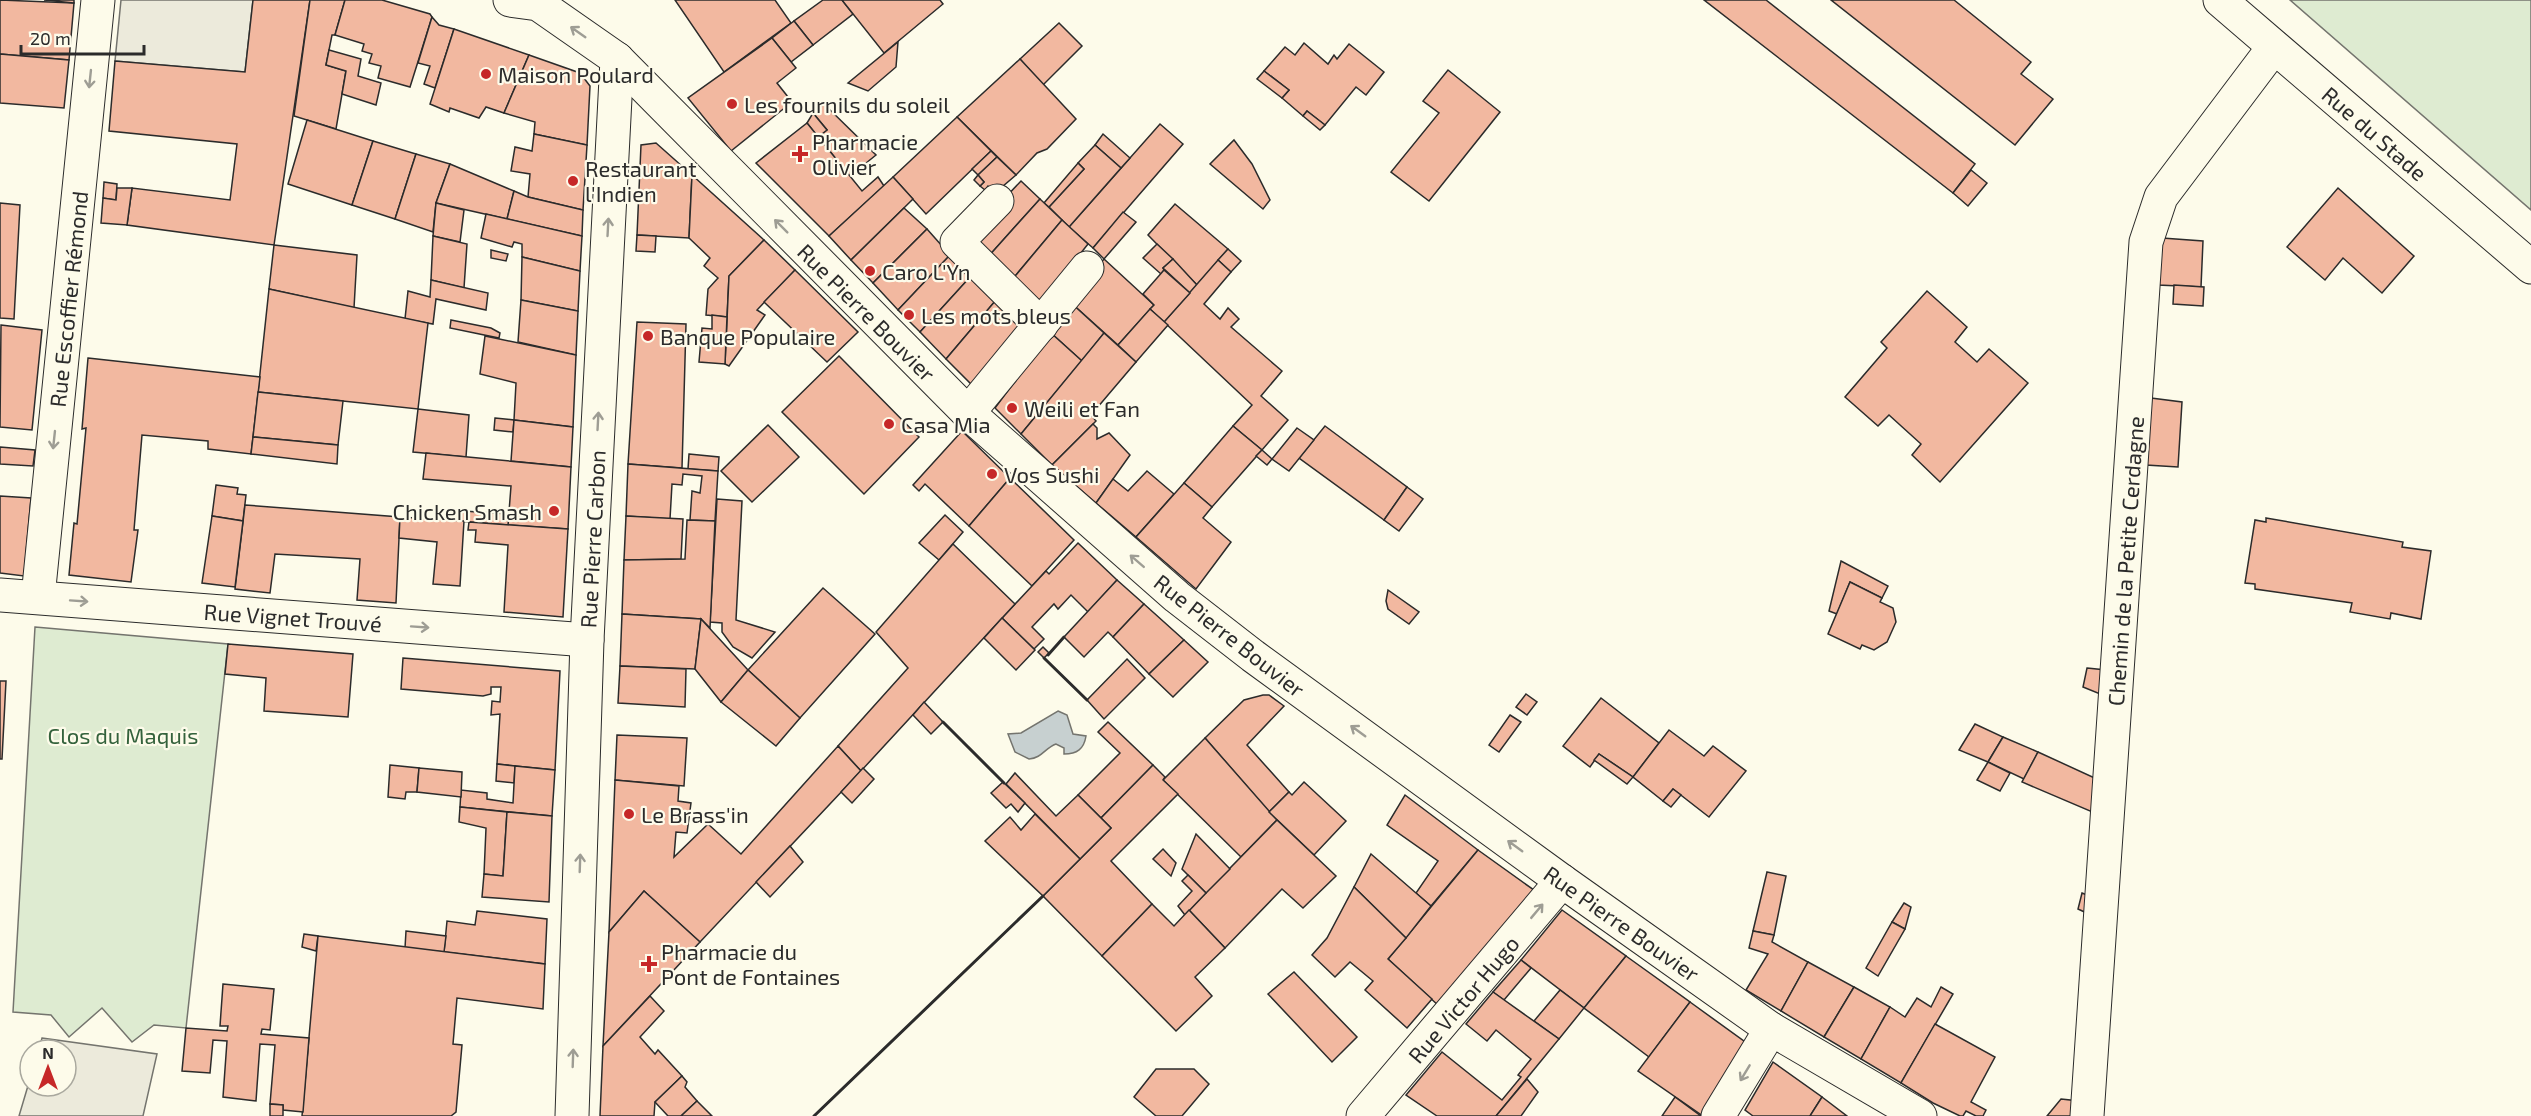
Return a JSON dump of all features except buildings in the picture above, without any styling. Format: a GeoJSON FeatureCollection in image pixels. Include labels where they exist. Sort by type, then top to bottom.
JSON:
{"type":"FeatureCollection","features":[{"type":"Feature","properties":{"kind":"street","name":"Rue Escoffier Rémond"},"geometry":{"type":"LineString","coordinates":[[38,597],[98,0]]}},
{"type":"Feature","properties":{"kind":"street","name":"Rue du Stade"},"geometry":{"type":"LineString","coordinates":[[2220,0],[2531,267]]}},
{"type":"Feature","properties":{"kind":"street"},"geometry":{"type":"LineString","coordinates":[[529,1],[617,59]]}},
{"type":"Feature","properties":{"kind":"street","name":"Chemin de la Petite Cerdagne"},"geometry":{"type":"LineString","coordinates":[[2087,1116],[2146,242],[2161,196],[2274,46]]}},
{"type":"Feature","properties":{"kind":"street","name":"Rue Pierre Bouvier"},"geometry":{"type":"LineString","coordinates":[[617,59],[968,413],[1177,597],[1253,656],[1562,881],[1771,1029],[1920,1116]]}},
{"type":"Feature","properties":{"kind":"street","name":"Rue Pierre Carbon"},"geometry":{"type":"LineString","coordinates":[[572,1116],[587,640],[617,59]]}},
{"type":"Feature","properties":{"kind":"street"},"geometry":{"type":"LineString","coordinates":[[997,201],[957,242],[1041,325]]}},
{"type":"Feature","properties":{"kind":"street"},"geometry":{"type":"LineString","coordinates":[[968,413],[1087,268]]}},
{"type":"Feature","properties":{"kind":"street","name":"Rue Vignet Trouvé"},"geometry":{"type":"LineString","coordinates":[[0,595],[587,640]]}},
{"type":"Feature","properties":{"kind":"street","name":"Rue Victor Hugo"},"geometry":{"type":"LineString","coordinates":[[1363,1116],[1562,881]]}},
{"type":"Feature","properties":{"kind":"street"},"geometry":{"type":"LineString","coordinates":[[1718,1116],[1771,1029]]}},
{"type":"Feature","properties":{"kind":"green space"},"geometry":{"type":"Polygon","coordinates":[[[2290,0],[2531,0],[2531,210],[2290,0]]]}},
{"type":"Feature","properties":{"kind":"green space","name":"Clos du Maquis"},"geometry":{"type":"Polygon","coordinates":[[[35,627],[228,644],[186,1028],[154,1025],[132,1042],[102,1008],[69,1037],[51,1015],[13,1012],[35,627]]]}},
{"type":"Feature","properties":{"kind":"shaded area"},"geometry":{"type":"Polygon","coordinates":[[[121,0],[253,0],[245,72],[115,61],[121,0]]]}},
{"type":"Feature","properties":{"kind":"shaded area"},"geometry":{"type":"Polygon","coordinates":[[[1058,711],[1067,715],[1073,734],[1086,736],[1079,750],[1064,754],[1064,748],[1056,744],[1037,757],[1029,759],[1015,752],[1008,734],[1021,733],[1058,711]]]}},
{"type":"Feature","properties":{"kind":"shaded area"},"geometry":{"type":"Polygon","coordinates":[[[78,1043],[157,1054],[143,1116],[19,1116],[24,1098],[78,1098],[78,1043]]]}},
{"type":"Feature","properties":{"kind":"wall"},"geometry":{"type":"LineString","coordinates":[[1048,655],[1064,637]]}},
{"type":"Feature","properties":{"kind":"wall"},"geometry":{"type":"LineString","coordinates":[[1044,658],[1087,700]]}},
{"type":"Feature","properties":{"kind":"wall"},"geometry":{"type":"LineString","coordinates":[[943,722],[1004,783]]}},
{"type":"Feature","properties":{"kind":"wall"},"geometry":{"type":"LineString","coordinates":[[814,1116],[1043,896]]}},
{"type":"Feature","properties":{"kind":"place","name":"Maison Poulard"},"geometry":{"type":"Point","coordinates":[486,74]}},
{"type":"Feature","properties":{"kind":"place","name":"Les fournils du soleil"},"geometry":{"type":"Point","coordinates":[732,104]}},
{"type":"Feature","properties":{"kind":"place","name":"Pharmacie Olivier"},"geometry":{"type":"Point","coordinates":[800,154]}},
{"type":"Feature","properties":{"kind":"place","name":"Restaurant l'Indien"},"geometry":{"type":"Point","coordinates":[573,181]}},
{"type":"Feature","properties":{"kind":"place","name":"Caro L'Yn"},"geometry":{"type":"Point","coordinates":[870,271]}},
{"type":"Feature","properties":{"kind":"place","name":"Les mots bleus"},"geometry":{"type":"Point","coordinates":[909,315]}},
{"type":"Feature","properties":{"kind":"place","name":"Banque Populaire"},"geometry":{"type":"Point","coordinates":[648,336]}},
{"type":"Feature","properties":{"kind":"place","name":"Weili et Fan"},"geometry":{"type":"Point","coordinates":[1012,408]}},
{"type":"Feature","properties":{"kind":"place","name":"Casa Mia"},"geometry":{"type":"Point","coordinates":[889,424]}},
{"type":"Feature","properties":{"kind":"place","name":"Vos Sushi"},"geometry":{"type":"Point","coordinates":[992,474]}},
{"type":"Feature","properties":{"kind":"place","name":"Chicken Smash"},"geometry":{"type":"Point","coordinates":[554,511]}},
{"type":"Feature","properties":{"kind":"place","name":"Le Brass'in"},"geometry":{"type":"Point","coordinates":[629,814]}},
{"type":"Feature","properties":{"kind":"place","name":"Pharmacie du Pont de Fontaines"},"geometry":{"type":"Point","coordinates":[649,964]}}]}
